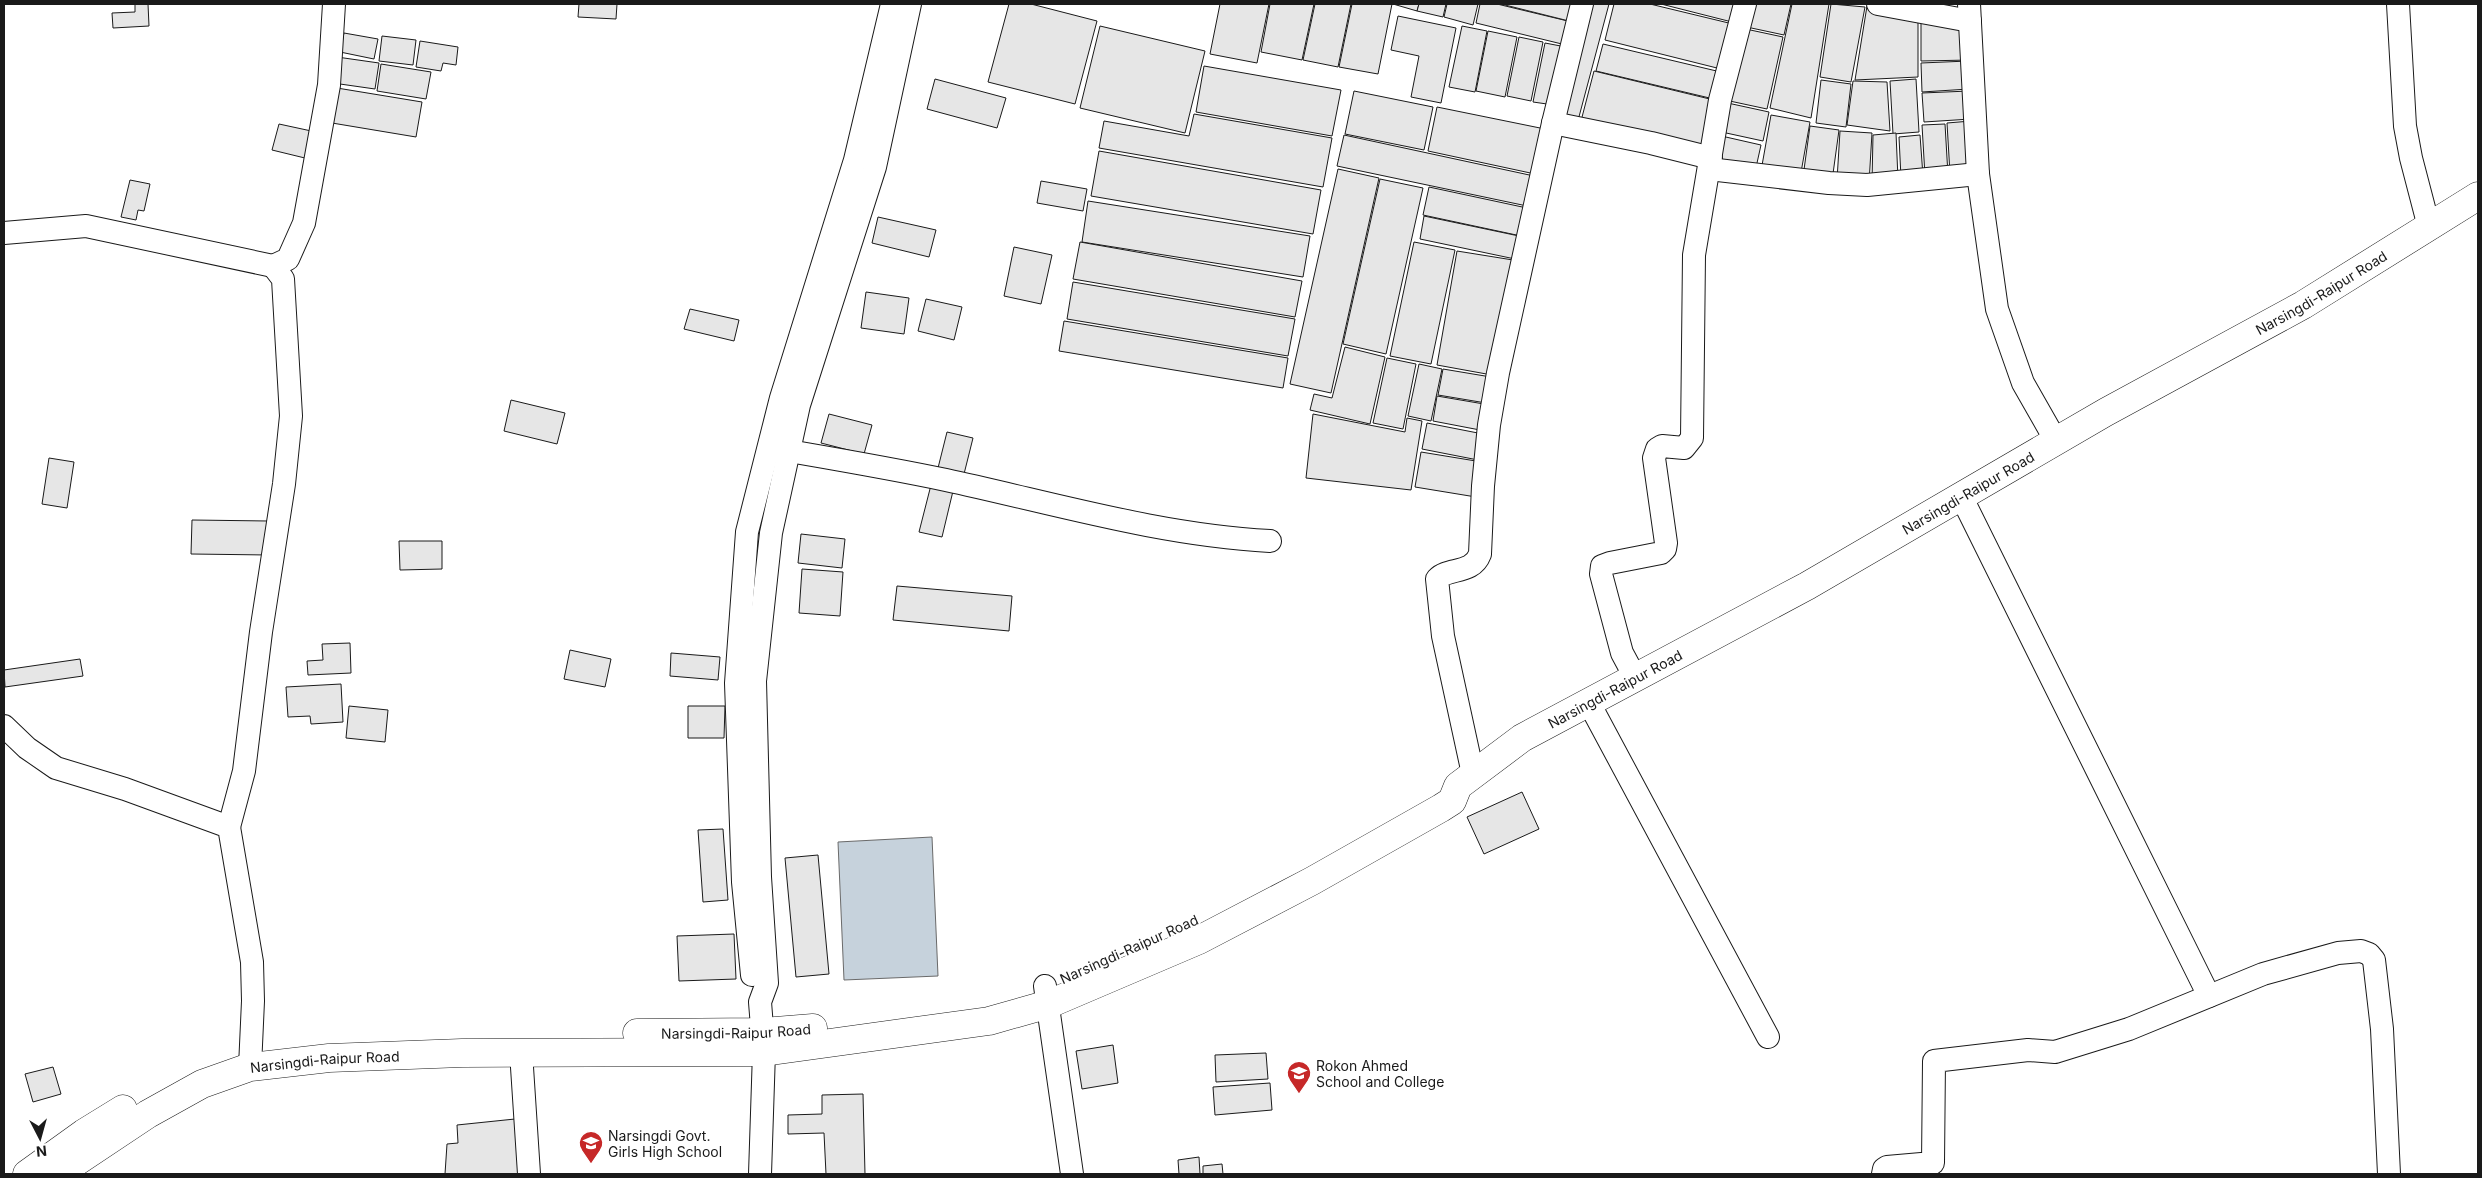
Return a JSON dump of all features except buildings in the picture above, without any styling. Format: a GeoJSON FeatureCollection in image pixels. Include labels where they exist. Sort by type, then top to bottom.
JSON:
{"type":"FeatureCollection","features":[{"type":"Feature","properties":{"kind":"main road","name":"Narsingdi-Raipur Road"},"geometry":{"type":"LineString","coordinates":[[58,1174],[148,1114],[251,1059],[521,1052],[763,1042],[989,1021],[1047,995],[1198,940],[1312,881],[1446,805],[1452,801],[1465,780],[1522,738],[1808,586],[2056,441],[2303,305],[2478,196]]}},
{"type":"Feature","properties":{"kind":"main road","name":"Narsingdi-Raipur Road"},"geometry":{"type":"LineString","coordinates":[[27,1174],[84,1132],[195,1068],[251,1059],[327,1040],[442,1036],[763,1042]]}},
{"type":"Feature","properties":{"kind":"street"},"geometry":{"type":"LineString","coordinates":[[4,233],[86,226],[273,266],[288,260],[304,223],[328,85],[334,4]]}},
{"type":"Feature","properties":{"kind":"street"},"geometry":{"type":"LineString","coordinates":[[760,1174],[763,1042],[760,1002],[752,987],[743,882],[736,683],[747,532],[781,398],[855,160],[892,4]]}},
{"type":"Feature","properties":{"kind":"street"},"geometry":{"type":"LineString","coordinates":[[760,1002],[767,983],[760,877],[755,681],[771,533],[799,405],[875,168],[910,4]]}},
{"type":"Feature","properties":{"kind":"street"},"geometry":{"type":"LineString","coordinates":[[1465,780],[1443,636],[1437,579],[1442,574],[1464,569],[1474,562],[1480,554],[1483,486],[1489,426],[1500,364],[1552,124],[1582,4]]}},
{"type":"Feature","properties":{"kind":"street"},"geometry":{"type":"LineString","coordinates":[[1636,679],[1622,653],[1601,574],[1602,566],[1610,562],[1661,553],[1665,549],[1666,543],[1654,458],[1657,450],[1662,446],[1684,448],[1692,438],[1694,255],[1720,100],[1745,4]]}},
{"type":"Feature","properties":{"kind":"street"},"geometry":{"type":"LineString","coordinates":[[1878,4],[1969,13],[1978,174],[1997,309],[2023,384],[2056,441]]}},
{"type":"Feature","properties":{"kind":"street"},"geometry":{"type":"LineString","coordinates":[[2398,4],[2405,126],[2411,158],[2429,227]]}},
{"type":"Feature","properties":{"kind":"street"},"geometry":{"type":"LineString","coordinates":[[1552,124],[1651,143],[1710,163],[1829,183],[1867,185],[1978,174]]}},
{"type":"Feature","properties":{"kind":"street"},"geometry":{"type":"LineString","coordinates":[[251,1059],[252,962],[229,827],[245,762],[261,632],[283,494],[291,416],[283,279],[273,266]]}},
{"type":"Feature","properties":{"kind":"street"},"geometry":{"type":"LineString","coordinates":[[789,451],[945,480],[1089,515],[1233,539],[1270,541]]}},
{"type":"Feature","properties":{"kind":"street"},"geometry":{"type":"LineString","coordinates":[[1961,496],[2210,996]]}},
{"type":"Feature","properties":{"kind":"street"},"geometry":{"type":"LineString","coordinates":[[1589,703],[1768,1037]]}},
{"type":"Feature","properties":{"kind":"street"},"geometry":{"type":"LineString","coordinates":[[4,726],[27,748],[56,768],[125,788],[229,827]]}},
{"type":"Feature","properties":{"kind":"street"},"geometry":{"type":"LineString","coordinates":[[1883,1174],[1884,1169],[1887,1167],[1933,1163],[1934,1061],[2028,1050],[2055,1052],[2129,1029],[2263,974],[2338,953],[2361,951],[2369,954],[2374,960],[2382,1029],[2389,1174]]}},
{"type":"Feature","properties":{"kind":"street"},"geometry":{"type":"LineString","coordinates":[[1047,995],[1072,1174]]}},
{"type":"Feature","properties":{"kind":"street"},"geometry":{"type":"LineString","coordinates":[[521,1052],[529,1174]]}},
{"type":"Feature","properties":{"kind":"shaded area"},"geometry":{"type":"Polygon","coordinates":[[[932,837],[938,976],[844,980],[838,842],[932,837]]]}},
{"type":"Feature","properties":{"kind":"place","name":"Rokon Ahmed School and College"},"geometry":{"type":"Point","coordinates":[1299,1094]}},
{"type":"Feature","properties":{"kind":"place","name":"Narsingdi Govt. Girls High School"},"geometry":{"type":"Point","coordinates":[591,1164]}}]}
